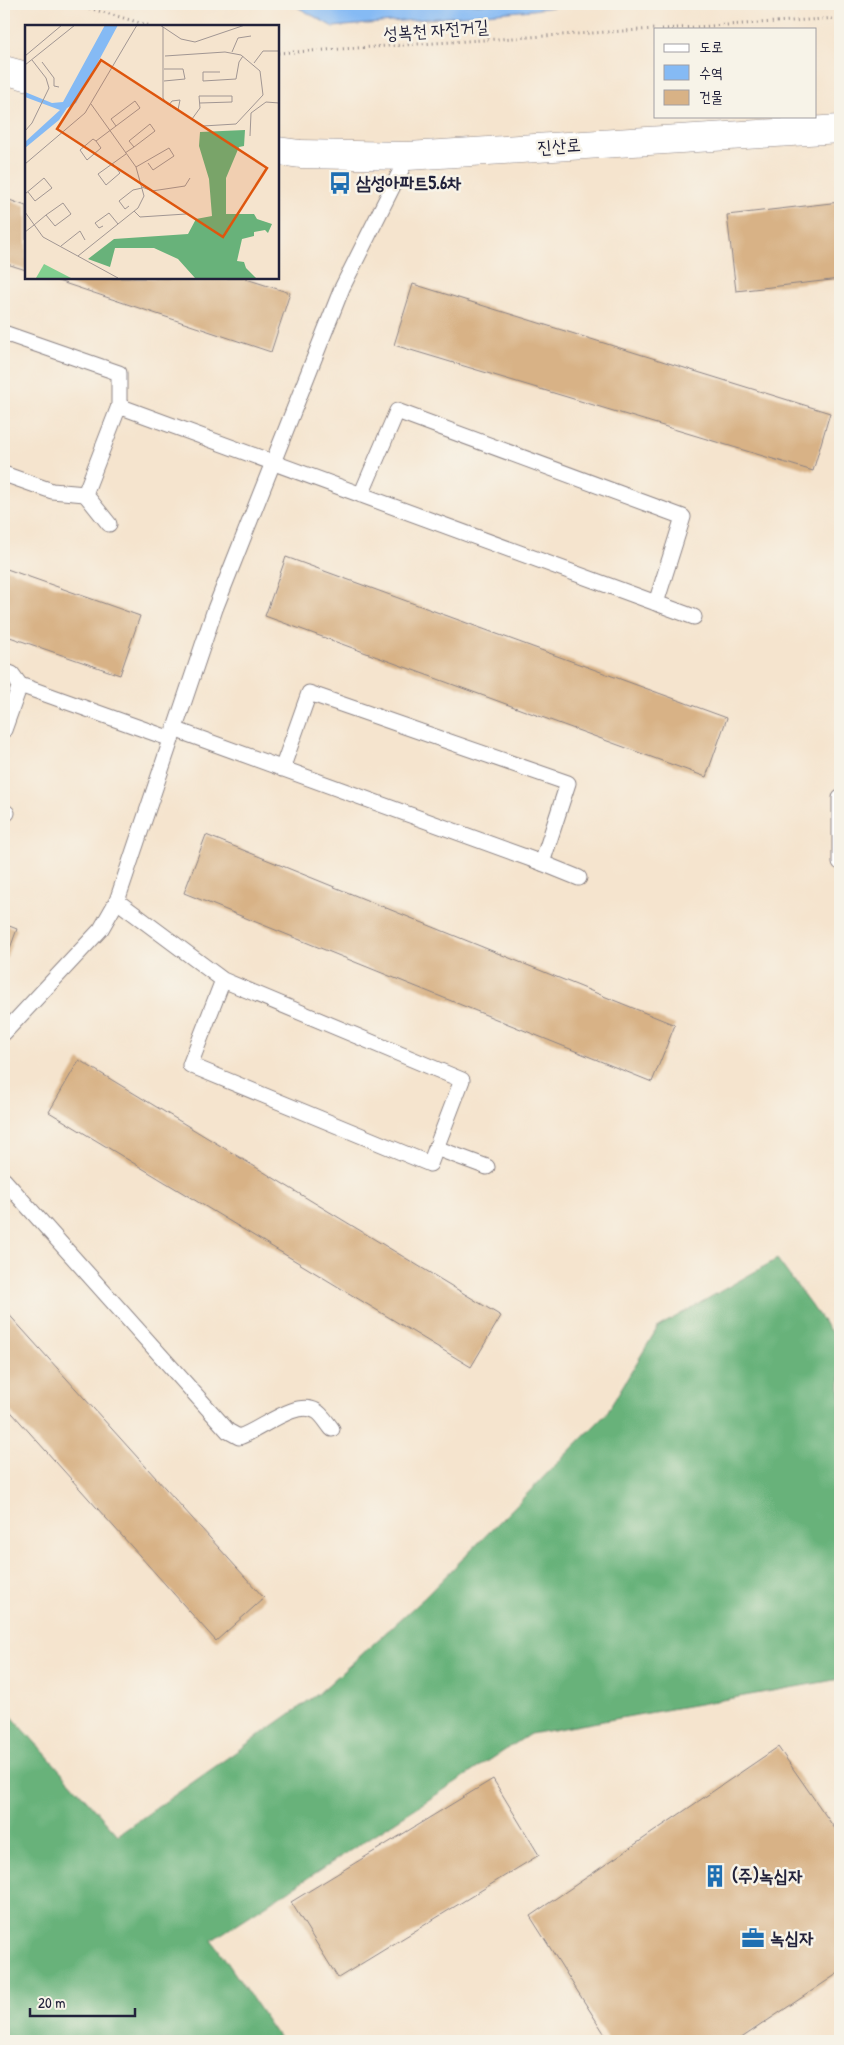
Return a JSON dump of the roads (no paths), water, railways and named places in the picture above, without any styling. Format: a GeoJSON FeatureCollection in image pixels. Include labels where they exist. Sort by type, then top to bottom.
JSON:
{"type":"FeatureCollection","features":[{"type":"Feature","properties":{"kind":"street"},"geometry":{"type":"LineString","coordinates":[[4,70],[25,76]]}},
{"type":"Feature","properties":{"kind":"street","name":"진산로"},"geometry":{"type":"LineString","coordinates":[[279,151],[300,154],[408,156],[840,129]]}},
{"type":"Feature","properties":{"kind":"lane"},"geometry":{"type":"LineString","coordinates":[[4,1033],[101,929],[117,901],[215,609],[342,288],[408,156]]}},
{"type":"Feature","properties":{"kind":"lane"},"geometry":{"type":"LineString","coordinates":[[4,333],[119,373],[119,406],[85,494]]}},
{"type":"Feature","properties":{"kind":"lane"},"geometry":{"type":"LineString","coordinates":[[119,406],[694,617]]}},
{"type":"Feature","properties":{"kind":"lane"},"geometry":{"type":"LineString","coordinates":[[361,495],[397,411],[683,517],[656,603]]}},
{"type":"Feature","properties":{"kind":"lane"},"geometry":{"type":"LineString","coordinates":[[4,474],[52,491],[85,494],[109,524]]}},
{"type":"Feature","properties":{"kind":"lane"},"geometry":{"type":"LineString","coordinates":[[4,671],[12,674],[20,685],[282,769],[579,878]]}},
{"type":"Feature","properties":{"kind":"lane"},"geometry":{"type":"LineString","coordinates":[[4,730],[20,685]]}},
{"type":"Feature","properties":{"kind":"lane"},"geometry":{"type":"LineString","coordinates":[[282,769],[309,693],[568,783],[542,863]]}},
{"type":"Feature","properties":{"kind":"lane"},"geometry":{"type":"LineString","coordinates":[[840,798],[840,862]]}},
{"type":"Feature","properties":{"kind":"lane"},"geometry":{"type":"LineString","coordinates":[[117,901],[223,980],[462,1080],[430,1164],[190,1066],[223,980]]}},
{"type":"Feature","properties":{"kind":"lane"},"geometry":{"type":"LineString","coordinates":[[436,1148],[487,1167]]}},
{"type":"Feature","properties":{"kind":"lane"},"geometry":{"type":"LineString","coordinates":[[4,1180],[228,1431],[239,1437],[294,1409],[306,1407],[318,1411],[332,1429]]}},
{"type":"Feature","properties":{"kind":"water"},"geometry":{"type":"Polygon","coordinates":[[[292,4],[574,4],[532,10],[333,27],[292,4]]]}},
{"type":"Feature","properties":{"kind":"place","name":"삼성아파트5.6차"},"geometry":{"type":"Point","coordinates":[340,183]}},
{"type":"Feature","properties":{"kind":"place","name":"(주)녹십자"},"geometry":{"type":"Point","coordinates":[715,1876]}},
{"type":"Feature","properties":{"kind":"place","name":"녹십자"},"geometry":{"type":"Point","coordinates":[753,1938]}}]}
